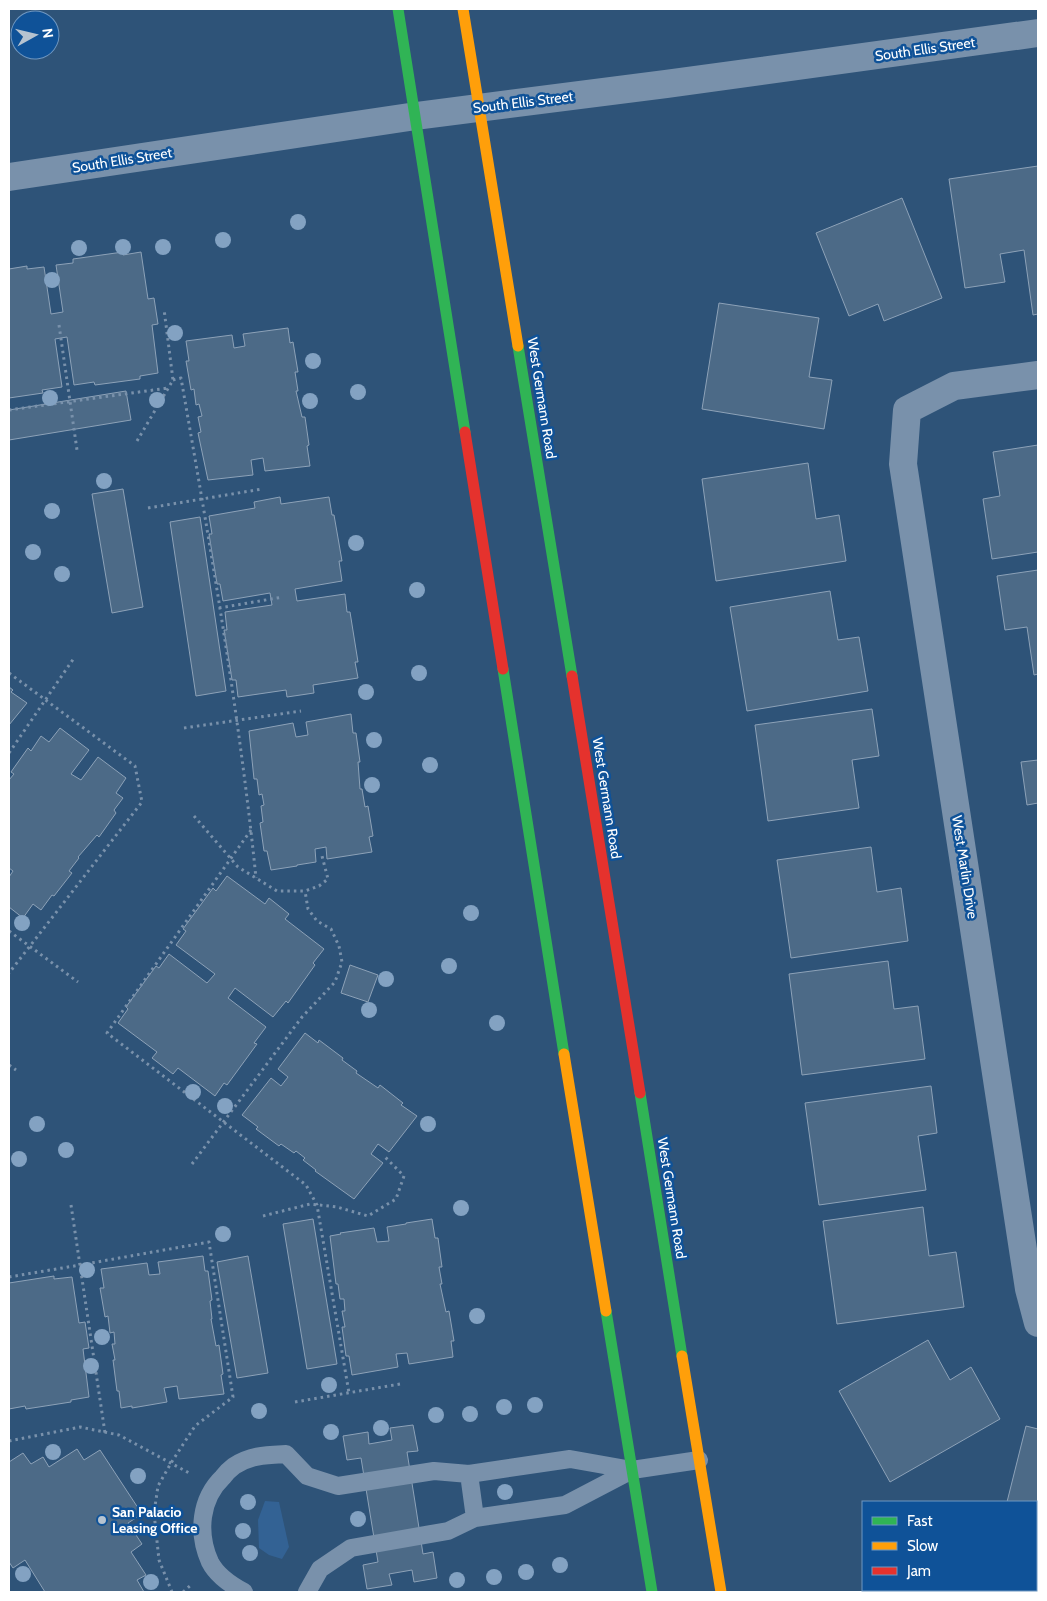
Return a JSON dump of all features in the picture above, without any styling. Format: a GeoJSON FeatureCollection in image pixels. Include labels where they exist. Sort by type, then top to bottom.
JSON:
{"type":"FeatureCollection","features":[{"type":"Feature","properties":{"kind":"main road"},"geometry":{"type":"LineString","coordinates":[[398,9],[592,1230],[652,1592]]}},
{"type":"Feature","properties":{"kind":"main road","name":"West Germann Road"},"geometry":{"type":"LineString","coordinates":[[463,9],[721,1592]]}},
{"type":"Feature","properties":{"kind":"street","name":"South Ellis Street"},"geometry":{"type":"LineString","coordinates":[[9,177],[416,116],[1038,33]]}},
{"type":"Feature","properties":{"kind":"street","name":"West Marlin Drive"},"geometry":{"type":"LineString","coordinates":[[1038,375],[954,386],[907,410],[903,464],[1029,1289],[1038,1323]]}},
{"type":"Feature","properties":{"kind":"lane"},"geometry":{"type":"LineString","coordinates":[[244,1592],[229,1584],[211,1564],[202,1538],[203,1510],[214,1486],[233,1466],[258,1455],[286,1454],[307,1476],[338,1486],[434,1471],[469,1474],[570,1459],[632,1470],[699,1460]]}},
{"type":"Feature","properties":{"kind":"lane"},"geometry":{"type":"LineString","coordinates":[[307,1592],[320,1569],[351,1548],[448,1531],[475,1518],[565,1505],[632,1470]]}},
{"type":"Feature","properties":{"kind":"lane"},"geometry":{"type":"LineString","coordinates":[[469,1474],[475,1518]]}},
{"type":"Feature","properties":{"kind":"path"},"geometry":{"type":"LineString","coordinates":[[137,441],[173,380],[164,309]]}},
{"type":"Feature","properties":{"kind":"path"},"geometry":{"type":"LineString","coordinates":[[59,325],[77,450]]}},
{"type":"Feature","properties":{"kind":"path"},"geometry":{"type":"LineString","coordinates":[[173,380],[181,378],[202,499],[220,608],[256,878]]}},
{"type":"Feature","properties":{"kind":"path"},"geometry":{"type":"LineString","coordinates":[[9,410],[168,388]]}},
{"type":"Feature","properties":{"kind":"path"},"geometry":{"type":"LineString","coordinates":[[148,508],[262,489]]}},
{"type":"Feature","properties":{"kind":"path"},"geometry":{"type":"LineString","coordinates":[[220,608],[283,597]]}},
{"type":"Feature","properties":{"kind":"path"},"geometry":{"type":"LineString","coordinates":[[9,754],[74,658]]}},
{"type":"Feature","properties":{"kind":"path"},"geometry":{"type":"LineString","coordinates":[[9,673],[135,766],[142,802],[9,973]]}},
{"type":"Feature","properties":{"kind":"path"},"geometry":{"type":"LineString","coordinates":[[184,728],[301,711]]}},
{"type":"Feature","properties":{"kind":"path"},"geometry":{"type":"LineString","coordinates":[[194,816],[238,866],[277,891],[306,891],[319,886],[328,879],[322,856]]}},
{"type":"Feature","properties":{"kind":"path"},"geometry":{"type":"LineString","coordinates":[[251,830],[106,1033],[306,1185],[316,1205],[349,1393]]}},
{"type":"Feature","properties":{"kind":"path"},"geometry":{"type":"LineString","coordinates":[[192,1164],[302,1017],[335,982],[342,962],[339,946],[331,929],[317,921],[308,909],[306,891]]}},
{"type":"Feature","properties":{"kind":"path"},"geometry":{"type":"LineString","coordinates":[[9,932],[78,982]]}},
{"type":"Feature","properties":{"kind":"path"},"geometry":{"type":"LineString","coordinates":[[9,1065],[16,1070]]}},
{"type":"Feature","properties":{"kind":"path"},"geometry":{"type":"LineString","coordinates":[[263,1216],[310,1204],[337,1207],[368,1216],[396,1199],[404,1176],[383,1155]]}},
{"type":"Feature","properties":{"kind":"path"},"geometry":{"type":"LineString","coordinates":[[71,1205],[105,1433]]}},
{"type":"Feature","properties":{"kind":"path"},"geometry":{"type":"LineString","coordinates":[[9,1277],[209,1242],[233,1397],[195,1426],[170,1463],[158,1486],[154,1513],[159,1560],[172,1592]]}},
{"type":"Feature","properties":{"kind":"path"},"geometry":{"type":"LineString","coordinates":[[294,1402],[400,1384]]}},
{"type":"Feature","properties":{"kind":"path"},"geometry":{"type":"LineString","coordinates":[[9,1441],[80,1427],[119,1435],[214,1486]]}},
{"type":"Feature","properties":{"kind":"water"},"geometry":{"type":"Polygon","coordinates":[[[265,1501],[279,1502],[289,1547],[282,1559],[269,1555],[259,1548],[258,1520],[265,1501]]]}},
{"type":"Feature","properties":{"kind":"building"},"geometry":{"type":"Polygon","coordinates":[[[1038,166],[1038,314],[1033,315],[1024,250],[1000,254],[1005,282],[965,288],[949,179],[1038,166]]]}},
{"type":"Feature","properties":{"kind":"building"},"geometry":{"type":"Polygon","coordinates":[[[902,198],[942,298],[884,321],[878,304],[849,316],[816,233],[902,198]]]}},
{"type":"Feature","properties":{"kind":"building"},"geometry":{"type":"Polygon","coordinates":[[[123,252],[123,255],[141,252],[148,299],[154,298],[158,324],[152,325],[158,373],[140,376],[140,379],[95,385],[94,382],[74,385],[67,337],[55,339],[62,387],[42,390],[43,393],[9,398],[9,269],[27,266],[27,269],[44,267],[51,314],[63,312],[56,265],[73,263],[73,259],[123,252]]]}},
{"type":"Feature","properties":{"kind":"building"},"geometry":{"type":"Polygon","coordinates":[[[719,303],[819,318],[809,377],[832,380],[824,429],[702,409],[719,303]]]}},
{"type":"Feature","properties":{"kind":"building"},"geometry":{"type":"Polygon","coordinates":[[[288,328],[290,343],[293,342],[298,372],[295,372],[298,391],[296,391],[302,417],[305,417],[310,466],[265,471],[263,458],[251,460],[253,475],[208,480],[198,433],[201,432],[198,417],[202,416],[199,404],[196,405],[194,389],[191,390],[186,361],[189,361],[186,341],[232,335],[234,348],[245,346],[243,334],[288,328]]]}},
{"type":"Feature","properties":{"kind":"building"},"geometry":{"type":"Polygon","coordinates":[[[126,391],[131,420],[9,440],[9,410],[126,391]]]}},
{"type":"Feature","properties":{"kind":"building"},"geometry":{"type":"Polygon","coordinates":[[[1038,445],[1038,552],[992,559],[983,499],[1000,496],[993,452],[1038,445]]]}},
{"type":"Feature","properties":{"kind":"building"},"geometry":{"type":"Polygon","coordinates":[[[808,463],[816,519],[839,515],[846,561],[716,581],[702,479],[808,463]]]}},
{"type":"Feature","properties":{"kind":"building"},"geometry":{"type":"Polygon","coordinates":[[[123,489],[143,607],[112,613],[92,494],[123,489]]]}},
{"type":"Feature","properties":{"kind":"building"},"geometry":{"type":"Polygon","coordinates":[[[280,497],[281,504],[329,497],[342,561],[339,561],[342,581],[295,589],[297,601],[345,594],[347,612],[350,612],[358,662],[355,662],[358,678],[313,685],[314,693],[287,697],[286,690],[238,697],[236,680],[232,680],[224,630],[227,630],[225,612],[272,605],[270,593],[223,601],[220,584],[217,584],[209,534],[212,534],[209,516],[255,508],[254,502],[280,497]]]}},
{"type":"Feature","properties":{"kind":"building"},"geometry":{"type":"Polygon","coordinates":[[[200,517],[226,691],[196,696],[170,522],[200,517]]]}},
{"type":"Feature","properties":{"kind":"building"},"geometry":{"type":"Polygon","coordinates":[[[1038,570],[1038,674],[1034,675],[1027,627],[1005,630],[997,576],[1038,570]]]}},
{"type":"Feature","properties":{"kind":"building"},"geometry":{"type":"Polygon","coordinates":[[[830,591],[838,640],[859,637],[868,691],[747,711],[730,607],[830,591]]]}},
{"type":"Feature","properties":{"kind":"building"},"geometry":{"type":"Polygon","coordinates":[[[9,687],[13,690],[11,692],[27,703],[9,725],[9,687]]]}},
{"type":"Feature","properties":{"kind":"building"},"geometry":{"type":"Polygon","coordinates":[[[872,709],[879,756],[852,760],[859,808],[768,821],[755,725],[872,709]]]}},
{"type":"Feature","properties":{"kind":"building"},"geometry":{"type":"Polygon","coordinates":[[[351,714],[353,733],[356,733],[360,762],[358,762],[360,789],[362,789],[365,807],[368,806],[373,836],[369,837],[372,852],[327,859],[326,847],[315,849],[316,862],[271,870],[267,851],[264,851],[260,823],[263,822],[261,806],[264,805],[262,794],[259,795],[257,779],[254,779],[249,731],[293,723],[296,737],[308,735],[306,722],[351,714]]]}},
{"type":"Feature","properties":{"kind":"building"},"geometry":{"type":"Polygon","coordinates":[[[60,728],[89,750],[71,774],[81,780],[98,757],[126,778],[116,793],[123,798],[114,810],[116,813],[99,837],[97,835],[78,857],[69,871],[72,873],[54,896],[52,895],[41,910],[33,904],[23,918],[9,907],[9,877],[13,871],[9,868],[9,780],[14,774],[11,772],[28,748],[31,751],[41,736],[49,742],[60,728]]]}},
{"type":"Feature","properties":{"kind":"building"},"geometry":{"type":"Polygon","coordinates":[[[1038,760],[1038,803],[1027,805],[1021,762],[1038,760]]]}},
{"type":"Feature","properties":{"kind":"building"},"geometry":{"type":"Polygon","coordinates":[[[871,847],[877,892],[901,888],[908,941],[791,958],[777,860],[871,847]]]}},
{"type":"Feature","properties":{"kind":"building"},"geometry":{"type":"Polygon","coordinates":[[[227,876],[265,904],[269,898],[289,914],[285,919],[324,949],[288,1003],[286,1001],[273,1017],[235,988],[228,998],[266,1027],[254,1043],[257,1044],[227,1085],[224,1083],[215,1096],[178,1068],[173,1074],[152,1058],[157,1052],[118,1023],[128,1009],[126,1007],[156,966],[159,968],[169,954],[207,983],[215,974],[176,945],[186,931],[183,929],[213,888],[216,891],[227,876]]]}},
{"type":"Feature","properties":{"kind":"building"},"geometry":{"type":"Polygon","coordinates":[[[888,961],[894,1009],[918,1006],[925,1059],[802,1075],[789,974],[888,961]]]}},
{"type":"Feature","properties":{"kind":"building"},"geometry":{"type":"Polygon","coordinates":[[[350,965],[378,975],[368,1002],[341,993],[350,965]]]}},
{"type":"Feature","properties":{"kind":"building"},"geometry":{"type":"Polygon","coordinates":[[[305,1033],[318,1043],[319,1040],[343,1058],[342,1060],[357,1071],[356,1073],[378,1088],[380,1085],[403,1103],[401,1105],[417,1116],[389,1152],[378,1144],[371,1154],[383,1163],[354,1199],[315,1171],[303,1160],[305,1158],[296,1151],[294,1153],[281,1144],[279,1146],[256,1129],[258,1127],[242,1115],[271,1078],[281,1086],[288,1077],[278,1069],[305,1033]]]}},
{"type":"Feature","properties":{"kind":"building"},"geometry":{"type":"Polygon","coordinates":[[[931,1086],[937,1133],[918,1136],[926,1190],[819,1205],[805,1103],[931,1086]]]}},
{"type":"Feature","properties":{"kind":"building"},"geometry":{"type":"Polygon","coordinates":[[[923,1207],[929,1256],[956,1252],[964,1307],[837,1324],[823,1221],[923,1207]]]}},
{"type":"Feature","properties":{"kind":"building"},"geometry":{"type":"Polygon","coordinates":[[[313,1219],[337,1364],[307,1369],[283,1224],[313,1219]]]}},
{"type":"Feature","properties":{"kind":"building"},"geometry":{"type":"Polygon","coordinates":[[[432,1219],[435,1238],[438,1238],[442,1267],[439,1267],[442,1284],[440,1284],[446,1312],[449,1311],[454,1341],[451,1341],[453,1357],[409,1364],[407,1353],[396,1354],[398,1367],[352,1375],[349,1356],[346,1356],[342,1327],[345,1327],[342,1311],[345,1311],[344,1299],[340,1299],[338,1284],[336,1284],[330,1236],[374,1228],[377,1242],[389,1241],[387,1227],[432,1219]]]}},
{"type":"Feature","properties":{"kind":"building"},"geometry":{"type":"Polygon","coordinates":[[[203,1256],[205,1271],[208,1271],[212,1300],[210,1301],[211,1319],[216,1346],[219,1345],[224,1394],[179,1399],[177,1386],[164,1388],[167,1402],[121,1408],[113,1360],[115,1360],[112,1344],[115,1344],[114,1332],[110,1333],[108,1316],[105,1317],[100,1288],[104,1288],[101,1269],[147,1263],[149,1275],[160,1274],[158,1262],[203,1256]]]}},
{"type":"Feature","properties":{"kind":"building"},"geometry":{"type":"Polygon","coordinates":[[[248,1256],[268,1373],[237,1378],[217,1262],[248,1256]]]}},
{"type":"Feature","properties":{"kind":"building"},"geometry":{"type":"Polygon","coordinates":[[[54,1276],[54,1279],[72,1277],[79,1323],[85,1322],[89,1348],[83,1349],[89,1397],[71,1400],[71,1402],[26,1409],[25,1406],[9,1409],[9,1283],[54,1276]]]}},
{"type":"Feature","properties":{"kind":"building"},"geometry":{"type":"Polygon","coordinates":[[[928,1340],[950,1380],[971,1367],[1000,1419],[890,1482],[839,1391],[928,1340]]]}},
{"type":"Feature","properties":{"kind":"building"},"geometry":{"type":"Polygon","coordinates":[[[413,1425],[418,1451],[407,1452],[423,1554],[433,1552],[437,1578],[414,1582],[412,1570],[389,1574],[392,1585],[367,1589],[363,1565],[378,1562],[361,1458],[347,1460],[343,1436],[368,1432],[369,1444],[392,1440],[390,1428],[413,1425]]]}},
{"type":"Feature","properties":{"kind":"building"},"geometry":{"type":"Polygon","coordinates":[[[1026,1426],[1038,1429],[1038,1563],[1037,1501],[1007,1501],[1026,1426]]]}},
{"type":"Feature","properties":{"kind":"building"},"geometry":{"type":"Polygon","coordinates":[[[77,1449],[84,1460],[100,1450],[142,1514],[128,1523],[142,1544],[131,1552],[146,1575],[137,1580],[144,1592],[45,1592],[25,1560],[13,1568],[9,1562],[9,1462],[23,1453],[31,1464],[43,1457],[49,1467],[77,1449]]]}},
{"type":"Feature","properties":{"kind":"traffic: fast"},"geometry":{"type":"LineString","coordinates":[[398,9],[465,432]]}},
{"type":"Feature","properties":{"kind":"traffic: fast"},"geometry":{"type":"LineString","coordinates":[[518,346],[572,676]]}},
{"type":"Feature","properties":{"kind":"traffic: fast"},"geometry":{"type":"LineString","coordinates":[[503,669],[564,1054]]}},
{"type":"Feature","properties":{"kind":"traffic: fast"},"geometry":{"type":"LineString","coordinates":[[640,1093],[682,1356]]}},
{"type":"Feature","properties":{"kind":"traffic: fast"},"geometry":{"type":"LineString","coordinates":[[606,1311],[652,1592]]}},
{"type":"Feature","properties":{"kind":"traffic: slow"},"geometry":{"type":"LineString","coordinates":[[463,9],[518,346]]}},
{"type":"Feature","properties":{"kind":"traffic: slow"},"geometry":{"type":"LineString","coordinates":[[564,1054],[606,1311]]}},
{"type":"Feature","properties":{"kind":"traffic: slow"},"geometry":{"type":"LineString","coordinates":[[682,1356],[721,1592]]}},
{"type":"Feature","properties":{"kind":"traffic: jam"},"geometry":{"type":"LineString","coordinates":[[465,432],[503,669]]}},
{"type":"Feature","properties":{"kind":"traffic: jam"},"geometry":{"type":"LineString","coordinates":[[572,676],[640,1093]]}},
{"type":"Feature","properties":{"kind":"place","name":"San Palacio Leasing Office"},"geometry":{"type":"Point","coordinates":[102,1520]}}]}
